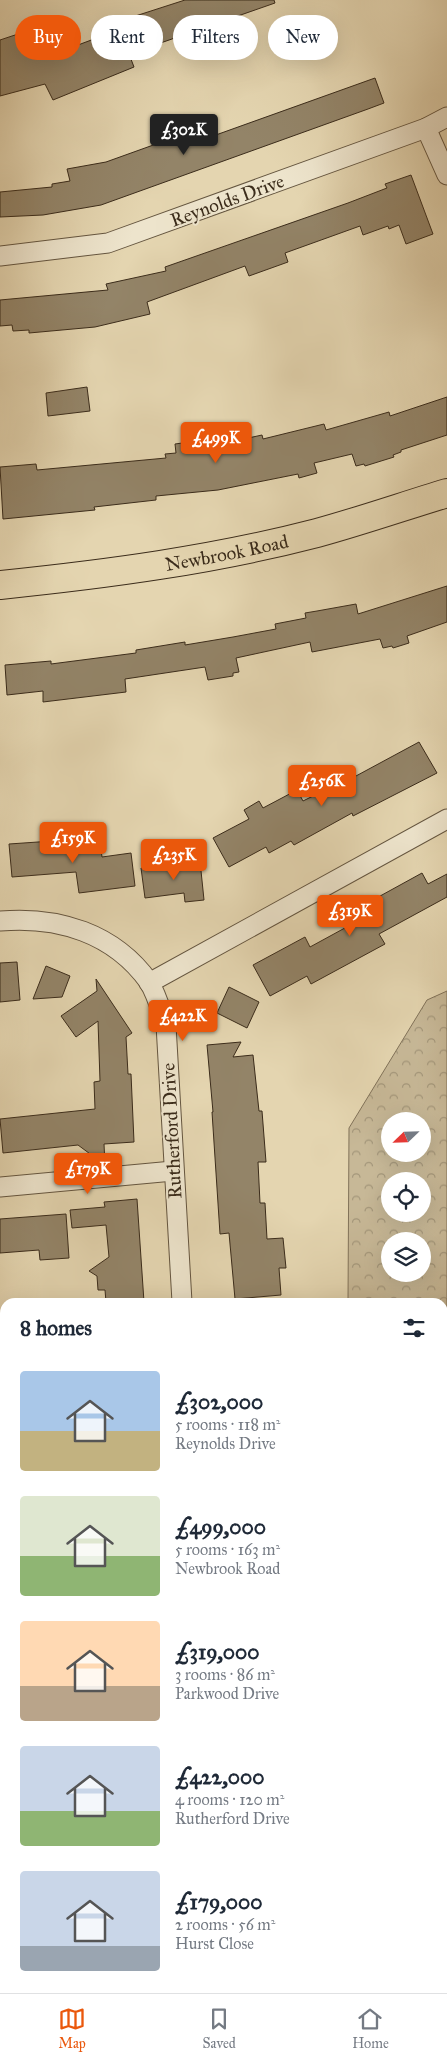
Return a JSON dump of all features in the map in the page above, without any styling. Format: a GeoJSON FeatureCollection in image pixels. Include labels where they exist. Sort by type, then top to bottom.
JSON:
{"type":"FeatureCollection","features":[{"type":"Feature","properties":{"kind":"highway","name":"Newbrook Road"},"geometry":{"type":"LineString","coordinates":[[0,585],[92,576],[203,558],[317,533],[447,493]]}},
{"type":"Feature","properties":{"kind":"street","name":"Reynolds Drive"},"geometry":{"type":"LineString","coordinates":[[0,256],[108,243],[426,128],[447,117]]}},
{"type":"Feature","properties":{"kind":"street"},"geometry":{"type":"LineString","coordinates":[[426,128],[447,175]]}},
{"type":"Feature","properties":{"kind":"street"},"geometry":{"type":"LineString","coordinates":[[149,984],[447,819]]}},
{"type":"Feature","properties":{"kind":"street","name":"Rutherford Drive"},"geometry":{"type":"LineString","coordinates":[[0,921],[49,921],[77,929],[106,943],[130,960],[149,984],[166,1025],[182,1298]]}},
{"type":"Feature","properties":{"kind":"street"},"geometry":{"type":"LineString","coordinates":[[0,1187],[173,1171]]}},
{"type":"Feature","properties":{"kind":"green space"},"geometry":{"type":"Polygon","coordinates":[[[447,991],[447,1298],[348,1298],[349,1128],[427,1000],[447,991]]]}},
{"type":"Feature","properties":{"kind":"building"},"geometry":{"type":"Polygon","coordinates":[[[185,0],[274,0],[275,3],[241,15],[173,15],[173,39],[163,42],[163,15],[138,15],[185,0]]]}},
{"type":"Feature","properties":{"kind":"building"},"geometry":{"type":"Polygon","coordinates":[[[15,35],[15,60],[81,60],[81,44],[91,40],[91,60],[131,60],[134,67],[53,100],[45,84],[0,96],[0,40],[15,35]]]}},
{"type":"Feature","properties":{"kind":"building"},"geometry":{"type":"Polygon","coordinates":[[[375,78],[384,103],[368,109],[101,205],[43,215],[0,217],[0,192],[52,187],[52,184],[70,181],[67,169],[106,162],[209,125],[213,136],[375,78]]]}},
{"type":"Feature","properties":{"kind":"building"},"geometry":{"type":"Polygon","coordinates":[[[411,175],[433,234],[406,244],[399,225],[389,229],[388,226],[363,235],[360,226],[285,253],[288,262],[249,276],[245,266],[147,302],[150,314],[95,327],[29,333],[29,330],[13,331],[12,325],[0,326],[0,300],[108,290],[106,284],[166,271],[165,267],[348,203],[387,188],[385,184],[411,175]]]}},
{"type":"Feature","properties":{"kind":"building"},"geometry":{"type":"Polygon","coordinates":[[[87,387],[90,411],[48,416],[46,393],[87,387]]]}},
{"type":"Feature","properties":{"kind":"building"},"geometry":{"type":"Polygon","coordinates":[[[447,397],[447,435],[401,450],[401,452],[393,455],[394,457],[365,466],[364,464],[356,466],[352,454],[314,463],[317,473],[299,478],[298,474],[218,490],[156,496],[156,500],[94,507],[95,510],[3,519],[0,467],[36,464],[37,470],[166,458],[165,454],[176,453],[175,444],[197,441],[198,449],[262,435],[263,439],[324,424],[326,430],[389,412],[390,416],[447,397]]]}},
{"type":"Feature","properties":{"kind":"building"},"geometry":{"type":"Polygon","coordinates":[[[447,586],[447,622],[407,636],[409,643],[393,648],[392,646],[383,648],[380,639],[312,652],[310,642],[236,658],[239,672],[233,673],[233,676],[208,680],[205,667],[125,679],[126,692],[43,702],[43,691],[7,695],[5,665],[51,661],[51,664],[136,653],[136,650],[185,642],[185,645],[233,637],[276,629],[275,624],[306,618],[305,613],[356,604],[358,614],[447,586]]]}},
{"type":"Feature","properties":{"kind":"building"},"geometry":{"type":"Polygon","coordinates":[[[419,742],[437,773],[353,816],[352,813],[294,845],[291,841],[269,853],[266,847],[229,867],[213,838],[249,819],[244,810],[259,801],[263,808],[297,790],[303,801],[329,788],[330,790],[419,742]]]}},
{"type":"Feature","properties":{"kind":"building"},"geometry":{"type":"Polygon","coordinates":[[[67,840],[68,847],[100,843],[102,857],[131,853],[135,886],[79,893],[76,872],[12,877],[9,844],[67,840]]]}},
{"type":"Feature","properties":{"kind":"building"},"geometry":{"type":"Polygon","coordinates":[[[200,861],[204,900],[185,902],[184,893],[145,898],[141,868],[200,861]]]}},
{"type":"Feature","properties":{"kind":"building"},"geometry":{"type":"Polygon","coordinates":[[[422,873],[428,884],[447,874],[447,897],[379,934],[385,944],[311,984],[307,976],[270,996],[253,965],[305,937],[310,947],[376,911],[371,901],[422,873]]]}},
{"type":"Feature","properties":{"kind":"building"},"geometry":{"type":"Polygon","coordinates":[[[17,962],[20,1000],[0,1002],[0,963],[17,962]]]}},
{"type":"Feature","properties":{"kind":"building"},"geometry":{"type":"Polygon","coordinates":[[[46,966],[70,976],[62,997],[33,999],[46,966]]]}},
{"type":"Feature","properties":{"kind":"building"},"geometry":{"type":"Polygon","coordinates":[[[96,979],[132,1033],[126,1037],[128,1074],[131,1074],[134,1142],[104,1144],[105,1165],[78,1145],[3,1153],[0,1119],[95,1109],[94,1082],[100,1081],[98,1021],[76,1037],[61,1016],[97,991],[96,979]]]}},
{"type":"Feature","properties":{"kind":"building"},"geometry":{"type":"Polygon","coordinates":[[[229,987],[259,1002],[247,1028],[217,1013],[229,987]]]}},
{"type":"Feature","properties":{"kind":"building"},"geometry":{"type":"Polygon","coordinates":[[[241,1042],[233,1057],[253,1055],[259,1111],[262,1111],[266,1162],[258,1162],[260,1203],[265,1203],[267,1239],[283,1238],[286,1268],[279,1268],[281,1295],[235,1298],[229,1233],[220,1234],[207,1045],[241,1042]]]}},
{"type":"Feature","properties":{"kind":"building"},"geometry":{"type":"Polygon","coordinates":[[[137,1199],[144,1298],[106,1298],[105,1290],[98,1290],[97,1276],[89,1271],[109,1257],[106,1225],[72,1228],[70,1210],[105,1207],[104,1202],[137,1199]]]}},
{"type":"Feature","properties":{"kind":"building"},"geometry":{"type":"Polygon","coordinates":[[[66,1214],[69,1258],[40,1260],[39,1250],[0,1253],[0,1219],[66,1214]]]}}]}
